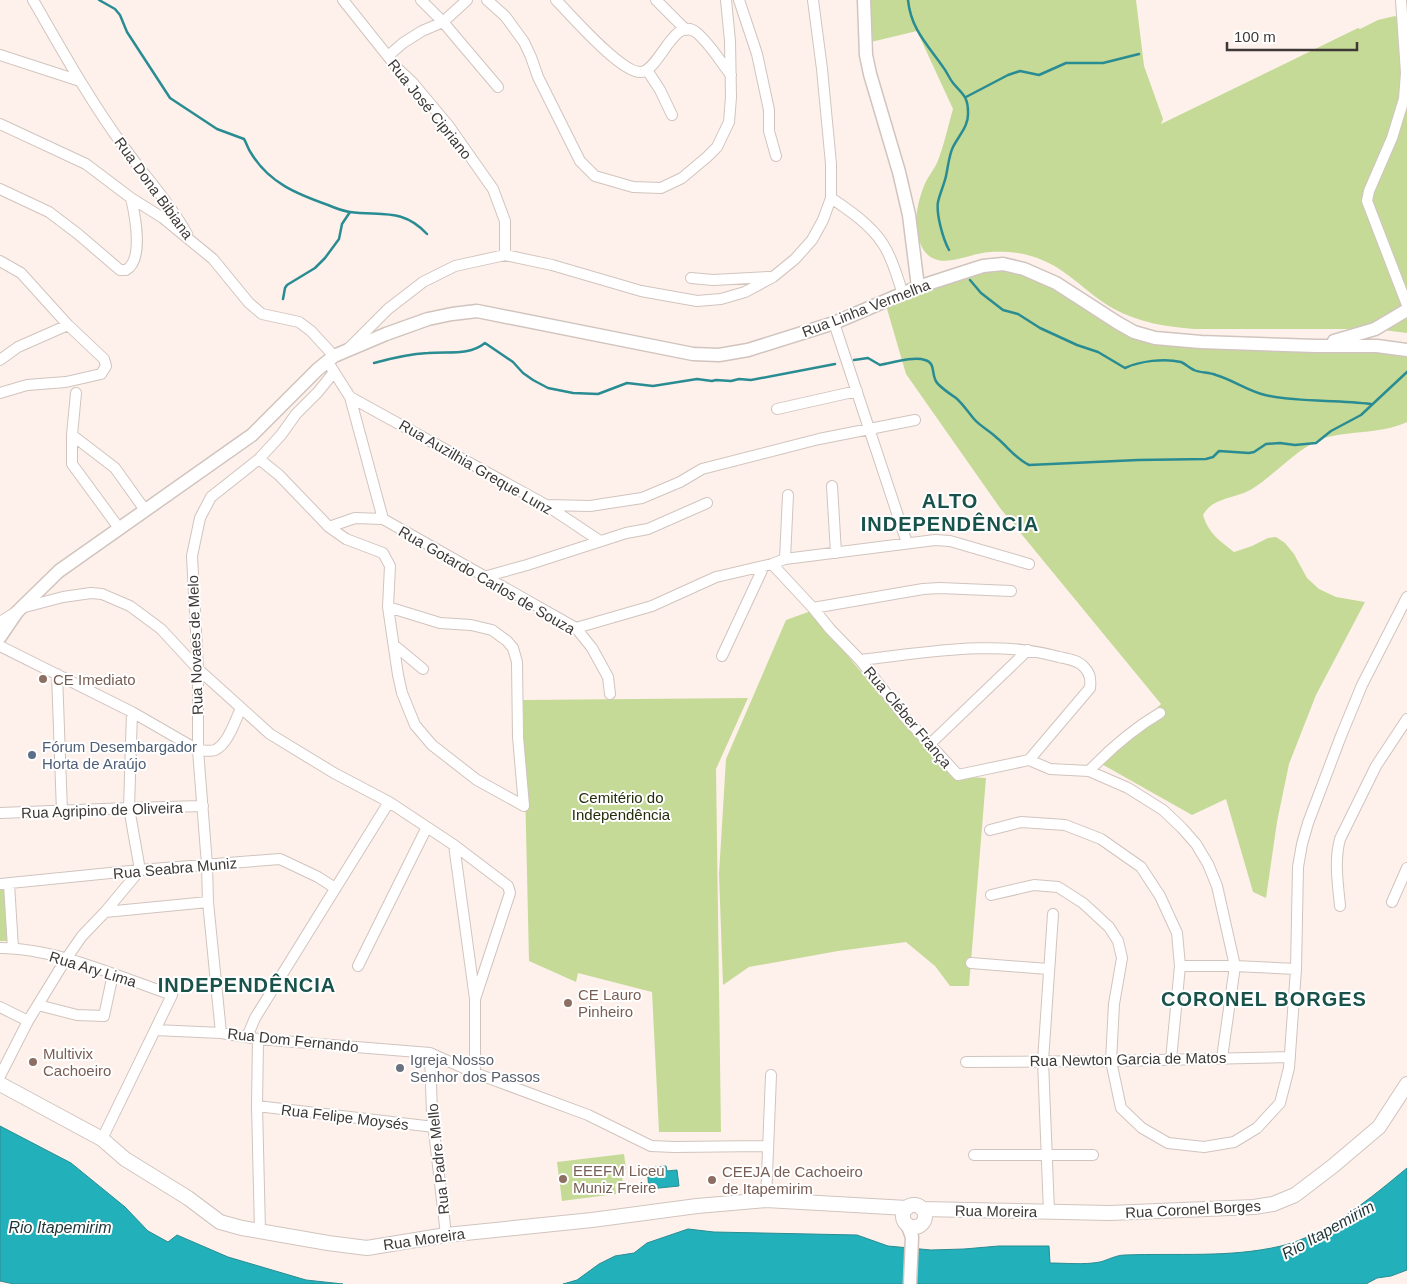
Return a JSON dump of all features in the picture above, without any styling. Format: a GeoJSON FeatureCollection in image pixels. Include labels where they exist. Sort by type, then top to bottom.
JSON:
{"type":"FeatureCollection","features":[{"type":"Feature","properties":{"kind":"main road","name":"Rua Moreira"},"geometry":{"type":"LineString","coordinates":[[0,1084],[102,1139],[125,1159],[188,1198],[220,1222],[242,1228],[367,1248],[446,1235],[592,1220],[697,1206],[766,1200],[889,1207],[913,1223],[944,1210],[1049,1212]]}},
{"type":"Feature","properties":{"kind":"main road","name":"Rua Coronel Borges"},"geometry":{"type":"LineString","coordinates":[[1049,1212],[1110,1213],[1273,1204],[1295,1195],[1379,1127],[1407,1084]]}},
{"type":"Feature","properties":{"kind":"street","name":"Rua Dona Bibiana"},"geometry":{"type":"LineString","coordinates":[[33,0],[80,81],[124,148],[175,213],[190,240],[213,259],[248,303],[262,314],[299,322],[311,331],[332,363],[350,397]]}},
{"type":"Feature","properties":{"kind":"street","name":"Rua José Cipriano"},"geometry":{"type":"LineString","coordinates":[[343,0],[398,69],[413,83],[448,125],[493,189],[505,221],[505,255]]}},
{"type":"Feature","properties":{"kind":"street"},"geometry":{"type":"LineString","coordinates":[[421,0],[443,22],[498,87]]}},
{"type":"Feature","properties":{"kind":"street"},"geometry":{"type":"LineString","coordinates":[[388,56],[403,43],[422,31],[443,22],[467,0]]}},
{"type":"Feature","properties":{"kind":"street"},"geometry":{"type":"LineString","coordinates":[[487,0],[505,16],[524,42],[538,77],[580,161],[595,176],[633,187],[661,188],[682,178],[707,157],[717,147],[730,122],[730,41],[726,0]]}},
{"type":"Feature","properties":{"kind":"street"},"geometry":{"type":"LineString","coordinates":[[556,0],[617,62],[640,73],[653,65],[674,36],[686,30]]}},
{"type":"Feature","properties":{"kind":"street"},"geometry":{"type":"LineString","coordinates":[[656,0],[686,30],[696,32],[731,75]]}},
{"type":"Feature","properties":{"kind":"street"},"geometry":{"type":"LineString","coordinates":[[739,0],[758,54],[769,110],[769,131],[776,156]]}},
{"type":"Feature","properties":{"kind":"street"},"geometry":{"type":"LineString","coordinates":[[348,349],[388,309],[423,282],[455,266],[505,255],[641,291],[698,300],[721,299],[745,292],[773,277],[796,259],[812,240],[823,220],[831,198],[832,164],[822,69],[812,0]]}},
{"type":"Feature","properties":{"kind":"street"},"geometry":{"type":"LineString","coordinates":[[864,0],[868,65],[899,172],[909,215],[918,287]]}},
{"type":"Feature","properties":{"kind":"street"},"geometry":{"type":"LineString","coordinates":[[1401,0],[1406,73],[1404,99],[1392,138],[1369,191],[1367,201],[1407,305]]}},
{"type":"Feature","properties":{"kind":"street"},"geometry":{"type":"LineString","coordinates":[[0,55],[80,81]]}},
{"type":"Feature","properties":{"kind":"street"},"geometry":{"type":"LineString","coordinates":[[647,70],[660,90],[672,115]]}},
{"type":"Feature","properties":{"kind":"street"},"geometry":{"type":"LineString","coordinates":[[0,124],[86,164],[131,198],[163,218],[190,240]]}},
{"type":"Feature","properties":{"kind":"street"},"geometry":{"type":"LineString","coordinates":[[0,189],[49,212],[120,270],[126,270],[132,265],[136,247],[136,222],[131,198]]}},
{"type":"Feature","properties":{"kind":"street"},"geometry":{"type":"LineString","coordinates":[[831,198],[858,218],[883,243],[890,256],[903,294]]}},
{"type":"Feature","properties":{"kind":"street"},"geometry":{"type":"LineString","coordinates":[[0,261],[20,273],[68,325],[104,359],[106,366],[101,374],[66,382],[27,384],[0,393]]}},
{"type":"Feature","properties":{"kind":"street","name":"Rua Linha Vermelha"},"geometry":{"type":"LineString","coordinates":[[2,625],[59,571],[252,435],[317,370],[332,363],[348,349],[428,319],[452,314],[477,312],[693,354],[719,355],[748,350],[834,323],[918,287],[983,266],[1003,264],[1024,269],[1056,283],[1134,332],[1155,338],[1201,342],[1316,346]]}},
{"type":"Feature","properties":{"kind":"street"},"geometry":{"type":"LineString","coordinates":[[691,278],[713,280],[773,277]]}},
{"type":"Feature","properties":{"kind":"street"},"geometry":{"type":"LineString","coordinates":[[1316,346],[1364,334],[1407,310]]}},
{"type":"Feature","properties":{"kind":"street"},"geometry":{"type":"LineString","coordinates":[[834,323],[907,543]]}},
{"type":"Feature","properties":{"kind":"street"},"geometry":{"type":"LineString","coordinates":[[0,360],[18,347],[68,325]]}},
{"type":"Feature","properties":{"kind":"street"},"geometry":{"type":"LineString","coordinates":[[1316,346],[1377,346],[1407,350]]}},
{"type":"Feature","properties":{"kind":"street","name":"Rua Novaes de Melo"},"geometry":{"type":"LineString","coordinates":[[221,1033],[208,902],[198,750],[198,669],[192,556],[200,518],[211,497],[259,459],[281,435],[296,414],[318,392],[332,363]]}},
{"type":"Feature","properties":{"kind":"street"},"geometry":{"type":"LineString","coordinates":[[778,409],[857,391]]}},
{"type":"Feature","properties":{"kind":"street"},"geometry":{"type":"LineString","coordinates":[[76,393],[72,435],[72,464],[119,528]]}},
{"type":"Feature","properties":{"kind":"street"},"geometry":{"type":"LineString","coordinates":[[350,397],[383,519]]}},
{"type":"Feature","properties":{"kind":"street","name":"Rua Auzilhia Greque Lunz"},"geometry":{"type":"LineString","coordinates":[[350,397],[546,505],[600,541]]}},
{"type":"Feature","properties":{"kind":"street"},"geometry":{"type":"LineString","coordinates":[[546,505],[590,506],[642,498],[680,482],[702,469],[819,439],[915,420]]}},
{"type":"Feature","properties":{"kind":"street"},"geometry":{"type":"LineString","coordinates":[[72,435],[115,468],[145,510]]}},
{"type":"Feature","properties":{"kind":"street"},"geometry":{"type":"LineString","coordinates":[[259,459],[280,475],[329,526],[346,539],[383,554],[390,566],[388,607],[398,675],[402,693],[415,725],[432,745],[478,780],[524,806],[518,737],[517,662],[513,648],[492,630],[440,623],[388,607]]}},
{"type":"Feature","properties":{"kind":"street"},"geometry":{"type":"LineString","coordinates":[[832,486],[836,553]]}},
{"type":"Feature","properties":{"kind":"street"},"geometry":{"type":"LineString","coordinates":[[785,559],[788,496]]}},
{"type":"Feature","properties":{"kind":"street"},"geometry":{"type":"LineString","coordinates":[[484,577],[600,541],[648,529],[707,503]]}},
{"type":"Feature","properties":{"kind":"street","name":"Rua Gotardo Carlos de Souza"},"geometry":{"type":"LineString","coordinates":[[329,526],[355,518],[383,519],[576,628],[592,648],[608,677],[610,694]]}},
{"type":"Feature","properties":{"kind":"street"},"geometry":{"type":"LineString","coordinates":[[576,628],[652,606],[716,577],[768,565],[785,559],[934,540],[950,541],[1029,564]]}},
{"type":"Feature","properties":{"kind":"street"},"geometry":{"type":"LineString","coordinates":[[722,656],[768,565]]}},
{"type":"Feature","properties":{"kind":"street","name":"Rua Cléber França"},"geometry":{"type":"LineString","coordinates":[[768,565],[813,608],[860,660],[904,716],[958,775],[1029,760]]}},
{"type":"Feature","properties":{"kind":"street"},"geometry":{"type":"LineString","coordinates":[[43,587],[63,597]]}},
{"type":"Feature","properties":{"kind":"street"},"geometry":{"type":"LineString","coordinates":[[813,608],[923,589],[1011,591]]}},
{"type":"Feature","properties":{"kind":"street"},"geometry":{"type":"LineString","coordinates":[[19,610],[63,597],[96,594],[124,603],[161,629],[198,669],[270,734],[334,773],[389,802],[454,845],[508,886],[509,890],[475,999]]}},
{"type":"Feature","properties":{"kind":"street"},"geometry":{"type":"LineString","coordinates":[[991,895],[1034,885],[1058,887],[1083,903],[1109,927],[1118,941],[1122,958],[1114,1004],[1111,1061],[1122,1108],[1142,1128],[1168,1143],[1204,1147],[1234,1142],[1257,1128],[1280,1103],[1290,1057],[1296,969],[1298,867],[1308,823],[1340,736],[1362,685],[1407,597]]}},
{"type":"Feature","properties":{"kind":"street"},"geometry":{"type":"LineString","coordinates":[[394,645],[423,669]]}},
{"type":"Feature","properties":{"kind":"street"},"geometry":{"type":"LineString","coordinates":[[0,646],[132,712],[198,750],[216,750],[225,740],[241,708]]}},
{"type":"Feature","properties":{"kind":"street"},"geometry":{"type":"LineString","coordinates":[[860,660],[950,650],[1028,650],[1077,661],[1083,665],[1091,680],[1090,688],[1029,760],[1050,769],[1089,772],[1128,788],[1163,810],[1196,844],[1208,864],[1217,886],[1235,966],[1222,1058]]}},
{"type":"Feature","properties":{"kind":"street"},"geometry":{"type":"LineString","coordinates":[[930,744],[1028,650]]}},
{"type":"Feature","properties":{"kind":"street"},"geometry":{"type":"LineString","coordinates":[[56,674],[62,812]]}},
{"type":"Feature","properties":{"kind":"street"},"geometry":{"type":"LineString","coordinates":[[0,1076],[28,1021],[66,959],[82,936],[140,870],[129,808],[132,712]]}},
{"type":"Feature","properties":{"kind":"street"},"geometry":{"type":"LineString","coordinates":[[1089,772],[1110,750],[1145,722],[1160,713]]}},
{"type":"Feature","properties":{"kind":"street"},"geometry":{"type":"LineString","coordinates":[[1340,906],[1336,861],[1336,851],[1340,839],[1376,766],[1407,719]]}},
{"type":"Feature","properties":{"kind":"street"},"geometry":{"type":"LineString","coordinates":[[247,1037],[255,1018],[389,802]]}},
{"type":"Feature","properties":{"kind":"street","name":"Rua Agripino de Oliveira"},"geometry":{"type":"LineString","coordinates":[[0,813],[203,806]]}},
{"type":"Feature","properties":{"kind":"street"},"geometry":{"type":"LineString","coordinates":[[990,830],[1020,822],[1066,825],[1100,839],[1141,867],[1160,896],[1177,933],[1180,966],[1171,1060]]}},
{"type":"Feature","properties":{"kind":"street"},"geometry":{"type":"LineString","coordinates":[[358,966],[427,827]]}},
{"type":"Feature","properties":{"kind":"street"},"geometry":{"type":"LineString","coordinates":[[454,845],[475,999],[475,1073]]}},
{"type":"Feature","properties":{"kind":"street","name":"Rua Seabra Muniz"},"geometry":{"type":"LineString","coordinates":[[4,884],[140,870],[280,859],[318,877],[335,888]]}},
{"type":"Feature","properties":{"kind":"street"},"geometry":{"type":"LineString","coordinates":[[1392,902],[1407,868]]}},
{"type":"Feature","properties":{"kind":"street"},"geometry":{"type":"LineString","coordinates":[[4,884],[13,948]]}},
{"type":"Feature","properties":{"kind":"street"},"geometry":{"type":"LineString","coordinates":[[105,912],[208,902]]}},
{"type":"Feature","properties":{"kind":"street"},"geometry":{"type":"LineString","coordinates":[[1049,1212],[1043,1061],[1053,914]]}},
{"type":"Feature","properties":{"kind":"street","name":"Rua Ary Lima"},"geometry":{"type":"LineString","coordinates":[[0,948],[13,948],[66,959],[172,994],[155,1030]]}},
{"type":"Feature","properties":{"kind":"street"},"geometry":{"type":"LineString","coordinates":[[971,964],[1048,970]]}},
{"type":"Feature","properties":{"kind":"street"},"geometry":{"type":"LineString","coordinates":[[1180,966],[1296,969]]}},
{"type":"Feature","properties":{"kind":"street"},"geometry":{"type":"LineString","coordinates":[[38,1005],[77,1015],[104,1016],[113,974]]}},
{"type":"Feature","properties":{"kind":"street"},"geometry":{"type":"LineString","coordinates":[[0,1007],[28,1021]]}},
{"type":"Feature","properties":{"kind":"street"},"geometry":{"type":"LineString","coordinates":[[102,1139],[155,1030]]}},
{"type":"Feature","properties":{"kind":"street","name":"Rua Dom Fernando"},"geometry":{"type":"LineString","coordinates":[[155,1030],[221,1033],[258,1039],[430,1053],[475,1073],[588,1115],[650,1146],[768,1146]]}},
{"type":"Feature","properties":{"kind":"street"},"geometry":{"type":"LineString","coordinates":[[258,1039],[257,1106],[260,1231]]}},
{"type":"Feature","properties":{"kind":"street","name":"Rua Padre Mello"},"geometry":{"type":"LineString","coordinates":[[430,1053],[434,1127],[446,1235]]}},
{"type":"Feature","properties":{"kind":"street","name":"Rua Newton Garcia de Matos"},"geometry":{"type":"LineString","coordinates":[[966,1062],[1290,1057]]}},
{"type":"Feature","properties":{"kind":"street"},"geometry":{"type":"LineString","coordinates":[[766,1200],[772,1075]]}},
{"type":"Feature","properties":{"kind":"street","name":"Rua Felipe Moysés"},"geometry":{"type":"LineString","coordinates":[[257,1106],[434,1127]]}},
{"type":"Feature","properties":{"kind":"street"},"geometry":{"type":"LineString","coordinates":[[974,1154],[1093,1155]]}},
{"type":"Feature","properties":{"kind":"street"},"geometry":{"type":"LineString","coordinates":[[910,1284],[913,1223]]}},
{"type":"Feature","properties":{"kind":"green space"},"geometry":{"type":"Polygon","coordinates":[[[869,0],[1136,0],[1144,66],[1163,119],[1161,124],[1358,28],[1360,29],[1378,20],[1395,16],[1407,24],[1407,333],[1375,329],[1194,329],[1173,327],[1142,321],[1123,314],[1103,302],[1055,266],[1031,256],[995,252],[945,261],[929,256],[923,249],[917,234],[917,210],[924,186],[937,163],[953,109],[917,31],[871,42],[869,0]]]}},
{"type":"Feature","properties":{"kind":"green space"},"geometry":{"type":"Polygon","coordinates":[[[974,270],[1022,270],[1128,332],[1407,349],[1407,422],[1398,426],[1318,440],[1299,452],[1252,489],[1212,505],[1203,515],[1211,532],[1234,552],[1268,538],[1276,537],[1285,543],[1294,554],[1307,578],[1319,589],[1336,597],[1365,602],[1316,695],[1289,764],[1277,822],[1266,898],[1253,892],[1226,799],[1192,815],[1098,762],[1161,704],[1000,508],[906,374],[885,302],[974,270]]]}},
{"type":"Feature","properties":{"kind":"green space"},"geometry":{"type":"Polygon","coordinates":[[[811,611],[894,712],[952,776],[986,778],[969,986],[950,986],[935,966],[906,942],[838,951],[749,967],[723,985],[719,874],[726,759],[786,620],[811,611]]]}},
{"type":"Feature","properties":{"kind":"green space","name":"Cemitério do Independência"},"geometry":{"type":"Polygon","coordinates":[[[748,698],[716,769],[721,1132],[659,1132],[652,992],[578,973],[576,982],[529,961],[523,700],[748,698]]]}},
{"type":"Feature","properties":{"kind":"green space"},"geometry":{"type":"Polygon","coordinates":[[[0,888],[5,888],[9,941],[0,941],[0,888]]]}},
{"type":"Feature","properties":{"kind":"green space"},"geometry":{"type":"Polygon","coordinates":[[[624,1154],[626,1169],[621,1170],[623,1183],[615,1184],[616,1194],[562,1201],[557,1162],[624,1154]]]}},
{"type":"Feature","properties":{"kind":"water","name":"Rio Itapemirim"},"geometry":{"type":"Polygon","coordinates":[[[0,1126],[71,1163],[125,1207],[148,1231],[168,1242],[177,1235],[228,1257],[306,1280],[343,1284],[14,1284],[0,1281],[0,1126]]]}},
{"type":"Feature","properties":{"kind":"water"},"geometry":{"type":"Polygon","coordinates":[[[666,1166],[667,1171],[677,1170],[679,1186],[649,1189],[647,1168],[666,1166]]]}},
{"type":"Feature","properties":{"kind":"water","name":"Rio Itapemirim"},"geometry":{"type":"Polygon","coordinates":[[[1407,1168],[1407,1270],[1391,1276],[1377,1278],[1366,1284],[563,1284],[577,1280],[599,1264],[615,1256],[634,1253],[647,1243],[688,1229],[714,1232],[857,1235],[888,1246],[931,1250],[999,1246],[1049,1246],[1050,1263],[1094,1263],[1125,1255],[1223,1254],[1262,1250],[1298,1241],[1332,1224],[1364,1203],[1407,1168]]]}},
{"type":"Feature","properties":{"kind":"waterway"},"geometry":{"type":"LineString","coordinates":[[99,0],[115,9],[120,15],[127,32],[170,98],[217,129],[244,139],[258,163],[275,180],[295,192],[341,210],[401,217],[409,220],[427,234]]}},
{"type":"Feature","properties":{"kind":"waterway"},"geometry":{"type":"LineString","coordinates":[[908,0],[916,28],[964,96],[968,107],[967,122],[952,150],[938,202],[940,226],[949,250]]}},
{"type":"Feature","properties":{"kind":"waterway"},"geometry":{"type":"LineString","coordinates":[[966,97],[1008,75],[1020,71],[1039,75],[1066,63],[1103,63],[1139,54]]}},
{"type":"Feature","properties":{"kind":"waterway"},"geometry":{"type":"LineString","coordinates":[[283,299],[287,285],[315,268],[325,258],[339,239],[342,224],[350,212]]}},
{"type":"Feature","properties":{"kind":"waterway"},"geometry":{"type":"LineString","coordinates":[[970,280],[981,293],[1003,310],[1018,314],[1040,328],[1077,345],[1098,352],[1125,368],[1152,361],[1167,360],[1181,362],[1196,371],[1222,377],[1265,395],[1291,399],[1371,404]]}},
{"type":"Feature","properties":{"kind":"waterway"},"geometry":{"type":"LineString","coordinates":[[374,363],[414,354],[472,350],[485,343],[513,362],[523,373],[548,388],[573,393],[598,394],[627,383],[653,386],[697,379],[712,381],[751,380],[835,364]]}},
{"type":"Feature","properties":{"kind":"waterway"},"geometry":{"type":"LineString","coordinates":[[854,360],[868,358],[880,365],[915,359],[929,362],[938,384],[959,400],[976,422],[994,435],[1020,460],[1029,465],[1206,459],[1213,457],[1219,451],[1254,452],[1266,444],[1295,445],[1316,443],[1331,431],[1361,415],[1407,372]]}},
{"type":"Feature","properties":{"kind":"place","name":"CE Imediato"},"geometry":{"type":"Point","coordinates":[43,679]}},
{"type":"Feature","properties":{"kind":"place","name":"Fórum Desembargador Horta de Araújo"},"geometry":{"type":"Point","coordinates":[32,755]}},
{"type":"Feature","properties":{"kind":"place","name":"CE Lauro Pinheiro"},"geometry":{"type":"Point","coordinates":[568,1003]}},
{"type":"Feature","properties":{"kind":"place","name":"Multivix Cachoeiro"},"geometry":{"type":"Point","coordinates":[33,1062]}},
{"type":"Feature","properties":{"kind":"place","name":"Igreja Nosso Senhor dos Passos"},"geometry":{"type":"Point","coordinates":[400,1068]}},
{"type":"Feature","properties":{"kind":"place","name":"EEEFM Liceu Muniz Freire"},"geometry":{"type":"Point","coordinates":[563,1179]}},
{"type":"Feature","properties":{"kind":"place","name":"CEEJA de Cachoeiro de Itapemirim"},"geometry":{"type":"Point","coordinates":[712,1180]}},
{"type":"Feature","properties":{"kind":"district","name":"ALTO INDEPENDÊNCIA"},"geometry":{"type":"Point","coordinates":[950,512]}},
{"type":"Feature","properties":{"kind":"district","name":"INDEPENDÊNCIA"},"geometry":{"type":"Point","coordinates":[247,985]}},
{"type":"Feature","properties":{"kind":"district","name":"CORONEL BORGES"},"geometry":{"type":"Point","coordinates":[1264,999]}}]}
